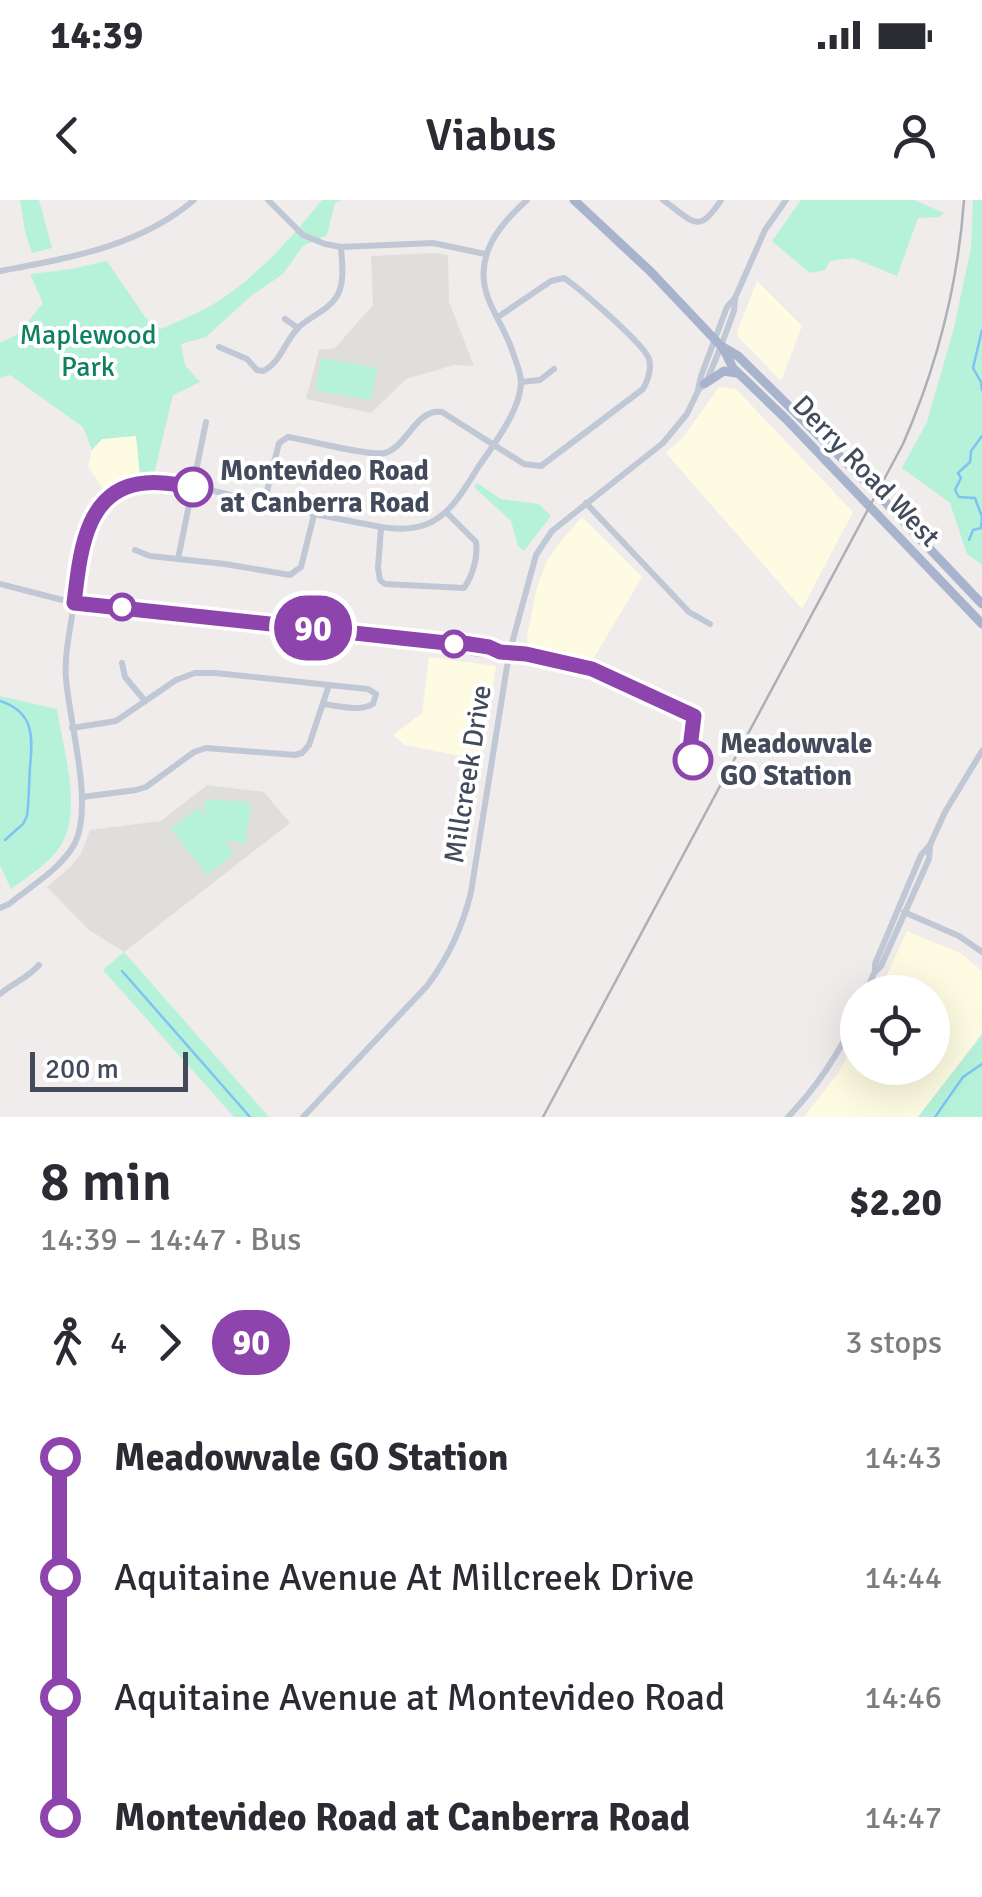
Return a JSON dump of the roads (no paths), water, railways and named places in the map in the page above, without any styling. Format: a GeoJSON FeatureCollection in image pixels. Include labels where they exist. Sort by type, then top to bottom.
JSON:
{"type":"FeatureCollection","features":[{"type":"Feature","properties":{"kind":"main road","name":"Derry Road West"},"geometry":{"type":"LineString","coordinates":[[574,200],[651,272],[718,343],[733,368],[982,624]]}},
{"type":"Feature","properties":{"kind":"main road","name":"Derry Road West"},"geometry":{"type":"LineString","coordinates":[[718,343],[738,356],[982,604]]}},
{"type":"Feature","properties":{"kind":"main road"},"geometry":{"type":"LineString","coordinates":[[701,388],[724,371],[739,374]]}},
{"type":"Feature","properties":{"kind":"street"},"geometry":{"type":"LineString","coordinates":[[0,271],[113,246],[158,224],[194,200]]}},
{"type":"Feature","properties":{"kind":"street"},"geometry":{"type":"LineString","coordinates":[[268,200],[303,235],[325,244],[433,244],[484,254]]}},
{"type":"Feature","properties":{"kind":"street"},"geometry":{"type":"LineString","coordinates":[[0,908],[67,854],[77,838],[82,797],[66,659],[84,535],[104,503],[119,491],[156,482],[381,527],[410,529],[433,522],[446,512],[516,404],[521,382],[509,341],[487,296],[484,254],[496,232],[527,200]]}},
{"type":"Feature","properties":{"kind":"street"},"geometry":{"type":"LineString","coordinates":[[663,200],[700,222],[708,219],[720,200]]}},
{"type":"Feature","properties":{"kind":"street","name":"Millcreek Drive"},"geometry":{"type":"LineString","coordinates":[[304,1117],[427,986],[457,935],[472,892],[510,654],[536,555],[552,531],[663,443],[687,414],[701,388],[728,307],[765,230],[786,200]]}},
{"type":"Feature","properties":{"kind":"street"},"geometry":{"type":"LineString","coordinates":[[219,347],[257,370],[271,368],[298,328],[338,294],[341,247]]}},
{"type":"Feature","properties":{"kind":"street"},"geometry":{"type":"LineString","coordinates":[[264,503],[279,443],[288,437],[384,453],[396,446],[425,415],[436,410],[524,464],[541,466],[643,390],[648,380],[651,366],[644,348],[564,278],[551,281],[498,317]]}},
{"type":"Feature","properties":{"kind":"street"},"geometry":{"type":"LineString","coordinates":[[286,319],[298,328]]}},
{"type":"Feature","properties":{"kind":"street"},"geometry":{"type":"LineString","coordinates":[[521,382],[540,380],[554,368]]}},
{"type":"Feature","properties":{"kind":"street"},"geometry":{"type":"LineString","coordinates":[[178,559],[206,422]]}},
{"type":"Feature","properties":{"kind":"street"},"geometry":{"type":"LineString","coordinates":[[586,503],[689,612],[710,624]]}},
{"type":"Feature","properties":{"kind":"street"},"geometry":{"type":"LineString","coordinates":[[381,527],[380,580],[392,585],[460,588],[469,581],[476,542],[446,512]]}},
{"type":"Feature","properties":{"kind":"street"},"geometry":{"type":"LineString","coordinates":[[135,550],[150,556],[290,575],[301,567],[314,514]]}},
{"type":"Feature","properties":{"kind":"street"},"geometry":{"type":"LineString","coordinates":[[0,584],[74,603],[463,643],[510,654]]}},
{"type":"Feature","properties":{"kind":"street"},"geometry":{"type":"LineString","coordinates":[[122,663],[125,677],[145,701]]}},
{"type":"Feature","properties":{"kind":"street"},"geometry":{"type":"LineString","coordinates":[[72,728],[116,721],[176,680],[194,673],[329,684],[373,691],[376,699],[369,708],[360,709],[323,704]]}},
{"type":"Feature","properties":{"kind":"street"},"geometry":{"type":"LineString","coordinates":[[82,797],[146,787],[194,752],[206,748],[302,753],[309,745],[329,684]]}},
{"type":"Feature","properties":{"kind":"street"},"geometry":{"type":"LineString","coordinates":[[874,975],[929,859],[930,846],[945,812],[982,750]]}},
{"type":"Feature","properties":{"kind":"street"},"geometry":{"type":"LineString","coordinates":[[901,911],[958,936],[982,952]]}},
{"type":"Feature","properties":{"kind":"street"},"geometry":{"type":"LineString","coordinates":[[0,994],[39,966]]}},
{"type":"Feature","properties":{"kind":"street"},"geometry":{"type":"LineString","coordinates":[[788,1117],[815,1087],[840,1047]]}},
{"type":"Feature","properties":{"kind":"waterway"},"geometry":{"type":"LineString","coordinates":[[982,330],[973,368],[982,390]]}},
{"type":"Feature","properties":{"kind":"waterway"},"geometry":{"type":"LineString","coordinates":[[969,540],[973,530],[981,528],[982,517],[975,498],[959,497],[955,490],[961,478],[958,473],[970,462],[971,451],[982,436]]}},
{"type":"Feature","properties":{"kind":"waterway"},"geometry":{"type":"LineString","coordinates":[[0,701],[25,719],[31,745],[27,816],[5,840]]}},
{"type":"Feature","properties":{"kind":"waterway"},"geometry":{"type":"LineString","coordinates":[[122,971],[250,1117]]}},
{"type":"Feature","properties":{"kind":"waterway"},"geometry":{"type":"LineString","coordinates":[[935,1117],[963,1077],[982,1064]]}},
{"type":"Feature","properties":{"kind":"railway"},"geometry":{"type":"LineString","coordinates":[[543,1117],[903,444],[944,325],[957,263],[964,200]]}},
{"type":"Feature","properties":{"kind":"place","name":"Montevideo Road at Canberra Road"},"geometry":{"type":"Point","coordinates":[193,487]}},
{"type":"Feature","properties":{"kind":"place","name":"Meadowvale GO Station"},"geometry":{"type":"Point","coordinates":[693,760]}},
{"type":"Feature","properties":{"kind":"park label","name":"Maplewood Park"},"geometry":{"type":"Point","coordinates":[88,351]}}]}
